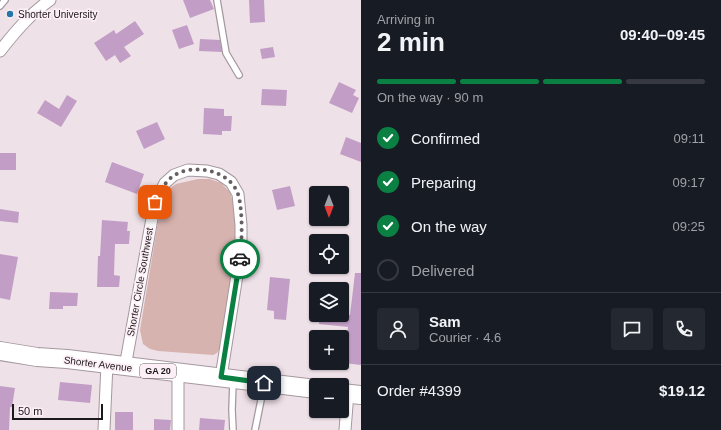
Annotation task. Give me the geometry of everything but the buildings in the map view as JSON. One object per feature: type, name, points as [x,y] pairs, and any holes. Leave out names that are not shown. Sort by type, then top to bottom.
[{"type":"main road","name":"Shorter Avenue","points":[[0,351],[37,357],[67,359],[178,374],[227,378],[309,388]]},
{"type":"street","points":[[0,52],[26,20],[50,0]]},
{"type":"street","name":"Shorter Circle Southwest","points":[[125,367],[155,202],[165,183],[174,176],[188,170],[207,171],[219,174],[231,182],[238,194],[240,207],[241,250],[227,378]]},
{"type":"street","points":[[104,430],[107,364]]},
{"type":"street","points":[[178,374],[178,430]]},
{"type":"street","points":[[345,430],[350,394]]},
{"type":"lane","points":[[0,6],[5,0]]},
{"type":"lane","points":[[217,0],[226,53],[239,75]]},
{"type":"lane","points":[[227,378],[232,410],[233,430]]},
{"type":"lane","points":[[255,430],[264,383]]},
{"type":"shaded area","points":[[198,179],[210,179],[221,183],[230,192],[238,220],[233,271],[221,347],[217,353],[213,355],[158,351],[150,349],[143,344],[140,330],[158,222],[169,189],[176,184]]},
{"type":"way so far","points":[[155,202],[165,183],[174,176],[188,170],[207,171],[219,174],[231,182],[238,194],[240,207],[240,259]]},
{"type":"place","name":"Shorter University","points":[[10,14]]},
{"type":"route","points":[[240,259],[221,377],[264,383]]}]
